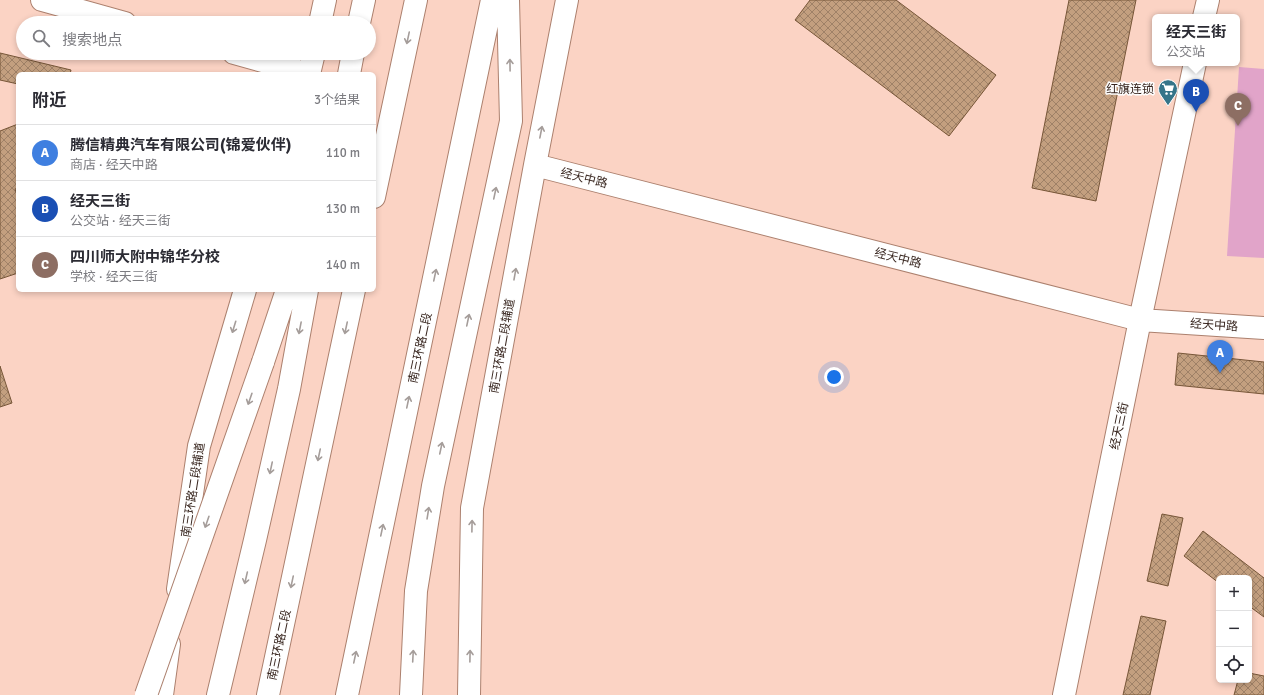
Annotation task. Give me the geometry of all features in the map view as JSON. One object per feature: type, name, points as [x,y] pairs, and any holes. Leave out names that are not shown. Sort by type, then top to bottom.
[{"type":"main road","points":[[42,0],[100,16]]},
{"type":"main road","points":[[322,16],[325,0]]},
{"type":"main road","points":[[361,16],[364,0]]},
{"type":"main road","points":[[376,188],[416,0]]},
{"type":"main road","name":"南三环路二段","points":[[348,695],[492,0]]},
{"type":"main road","points":[[411,695],[416,591],[433,486],[511,121],[508,0]]},
{"type":"main road","name":"南三环路二段辅道","points":[[469,695],[472,508],[567,0]]},
{"type":"main road","points":[[1205,14],[1208,0]]},
{"type":"main road","points":[[259,60],[302,72]]},
{"type":"main road","points":[[309,72],[312,60]]},
{"type":"main road","points":[[349,72],[352,60]]},
{"type":"main road","name":"经天三街","points":[[1064,695],[1140,320],[1194,66]]},
{"type":"main road","name":"经天中路","points":[[535,166],[1140,320],[1264,328]]},
{"type":"main road","name":"南三环路二段辅道","points":[[162,695],[199,446],[244,292]]},
{"type":"main road","points":[[146,695],[286,292]]},
{"type":"main road","points":[[218,695],[255,540],[288,389],[307,292]]},
{"type":"main road","name":"南三环路二段","points":[[268,695],[354,292]]},
{"type":"shaded area","points":[[1239,67],[1264,69],[1264,258],[1227,256]]},
{"type":"building","points":[[810,0],[896,0],[996,75],[949,136],[795,20]]},
{"type":"building","points":[[1069,0],[1136,0],[1096,201],[1032,188]]},
{"type":"building","points":[[0,53],[16,57],[16,60],[29,60],[71,70],[70,72],[16,72],[16,84],[0,80]]},
{"type":"building","points":[[16,125],[16,274],[0,279],[0,131]]},
{"type":"building","points":[[1178,353],[1264,362],[1264,394],[1175,385]]},
{"type":"building","points":[[0,366],[12,403],[0,407]]},
{"type":"building","points":[[1162,514],[1183,518],[1168,586],[1147,581]]},
{"type":"building","points":[[1203,531],[1264,578],[1264,617],[1252,608],[1252,575],[1216,575],[1216,581],[1184,556]]},
{"type":"building","points":[[1141,616],[1166,621],[1150,695],[1123,695]]},
{"type":"building","points":[[1252,674],[1264,676],[1264,695],[1234,695],[1237,683],[1252,683]]},
{"type":"place","name":"红旗连锁","points":[[1168,106]]},
{"type":"place","name":"经天三街","points":[[1196,112]]},
{"type":"place","name":"四川师大附中锦华分校","points":[[1238,126]]},
{"type":"place","name":"腾信精典汽车有限公司(锦爱伙伴)","points":[[1220,373]]}]
